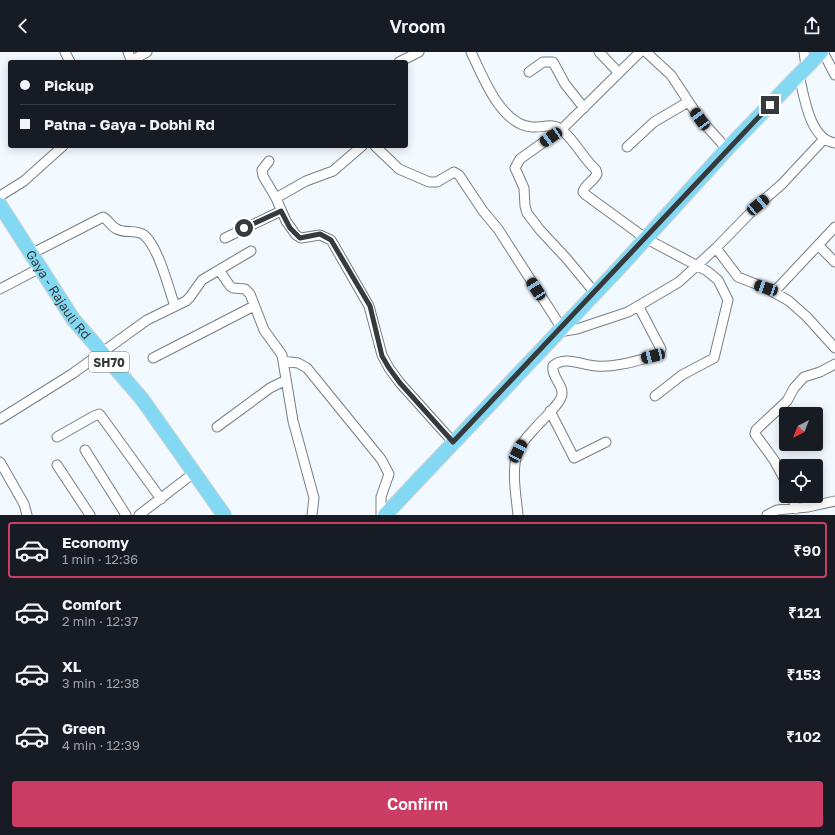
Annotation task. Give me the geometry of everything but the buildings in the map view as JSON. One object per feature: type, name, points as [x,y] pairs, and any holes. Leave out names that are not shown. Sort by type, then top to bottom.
[{"type":"main road","points":[[385,515],[646,238],[727,149],[822,52]]},
{"type":"main road","name":"Gaya - Rajauli Rd","points":[[0,205],[73,319],[142,400],[195,472],[224,515]]},
{"type":"street","points":[[135,60],[147,52]]},
{"type":"street","points":[[403,60],[418,52]]},
{"type":"street","points":[[471,52],[491,92],[516,122],[532,127],[551,126],[562,129],[596,170],[596,177],[584,188],[583,192],[586,195],[646,238],[698,266],[718,280],[728,300],[714,358],[682,375],[655,396]]},
{"type":"street","points":[[599,52],[619,73]]},
{"type":"street","points":[[595,292],[567,259],[542,234],[527,213],[524,206],[524,188],[515,171],[516,163],[562,129],[640,52]]},
{"type":"street","points":[[646,52],[671,75],[688,102],[708,129],[727,149]]},
{"type":"street","points":[[804,52],[802,71],[811,119],[824,139],[835,142]]},
{"type":"street","points":[[822,52],[835,75]]},
{"type":"street","points":[[529,72],[543,62],[553,62],[565,84],[584,108]]},
{"type":"street","points":[[627,147],[654,122],[688,102]]},
{"type":"street","points":[[376,148],[399,169],[429,182],[437,182],[454,172],[459,175],[483,211],[498,229],[559,329],[589,325],[624,314],[639,307],[679,282],[698,266],[758,205],[782,184],[824,139]]},
{"type":"street","points":[[0,196],[24,181],[61,148]]},
{"type":"street","points":[[276,198],[306,181],[333,171],[360,148]]},
{"type":"street","points":[[269,161],[262,170],[263,176],[276,198],[290,228],[300,238],[320,234],[331,240],[370,306],[382,356],[389,368],[400,383],[453,442]]},
{"type":"street","points":[[225,238],[281,211]]},
{"type":"street","points":[[31,254],[103,217],[117,230],[133,231],[142,234],[147,238],[156,253],[175,306]]},
{"type":"street","points":[[774,292],[835,227]]},
{"type":"street","points":[[818,245],[835,262]]},
{"type":"street","points":[[716,248],[738,277],[774,292],[798,308],[835,348]]},
{"type":"street","points":[[0,419],[72,374],[147,320],[190,297],[202,280],[251,251]]},
{"type":"street","points":[[0,289],[40,268]]},
{"type":"street","points":[[219,270],[230,286],[248,291],[264,330],[279,349],[283,361],[293,421],[314,498],[312,515]]},
{"type":"street","points":[[153,358],[254,306]]},
{"type":"street","points":[[518,515],[515,470],[518,451],[526,438],[562,396],[561,388],[553,371],[555,364],[569,361],[593,366],[607,366],[653,356],[661,352],[658,342],[639,307]]},
{"type":"street","points":[[283,361],[298,363],[307,368],[381,459],[389,474],[381,497],[382,515]]},
{"type":"street","points":[[779,470],[768,451],[756,437],[756,430],[787,401],[794,388],[804,377],[820,372],[835,364]]},
{"type":"street","points":[[217,427],[270,388],[286,380]]},
{"type":"street","points":[[550,411],[574,458],[606,442]]},
{"type":"street","points":[[57,437],[99,414],[102,416],[161,499]]},
{"type":"street","points":[[85,450],[126,515]]},
{"type":"street","points":[[0,462],[24,504],[27,515]]},
{"type":"street","points":[[58,465],[90,515]]},
{"type":"street","points":[[139,515],[195,472]]},
{"type":"street","points":[[767,515],[777,510],[796,509],[835,501]]},
{"type":"street","points":[[794,503],[796,509]]},
{"type":"route","points":[[244,228],[254,222],[281,211],[290,228],[300,238],[320,234],[331,240],[370,306],[382,356],[385,362],[400,383],[453,442],[619,268],[727,149],[770,105]]}]
